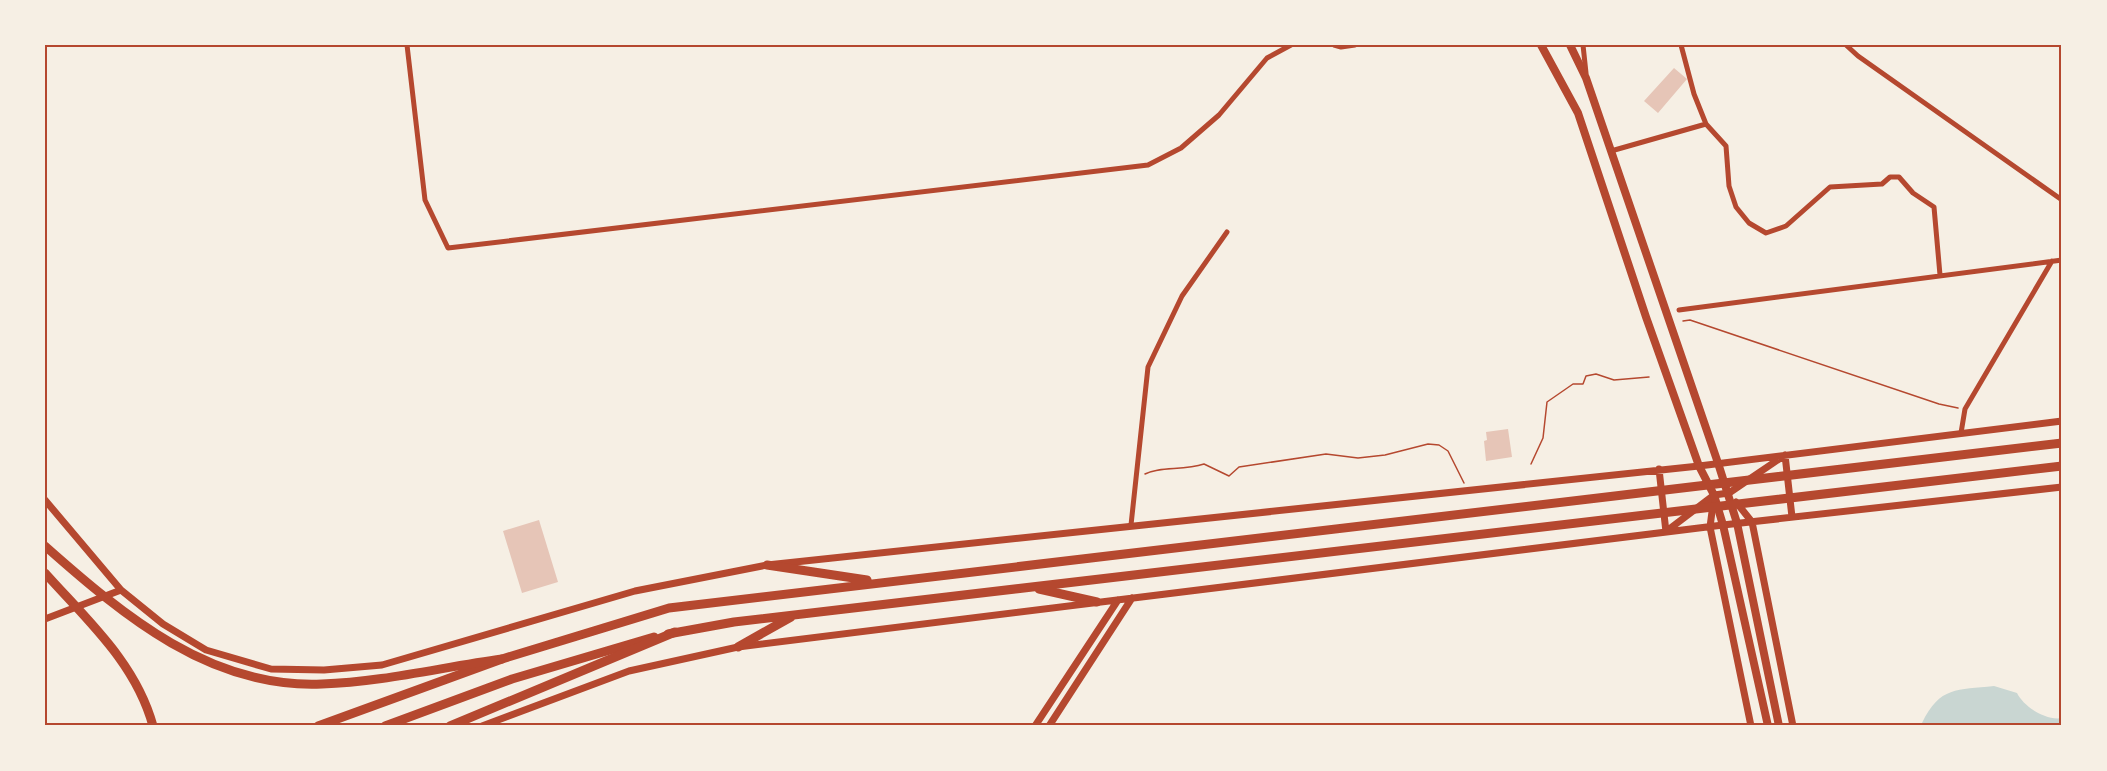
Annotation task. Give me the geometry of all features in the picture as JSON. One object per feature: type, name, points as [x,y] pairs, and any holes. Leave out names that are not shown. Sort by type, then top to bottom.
[{"type":"highway","points":[[318,726],[502,659],[669,608],[2062,443]]},
{"type":"highway","points":[[385,726],[512,679],[675,632],[795,615],[2062,466]]},
{"type":"highway","points":[[45,546],[118,609],[166,642],[215,666],[271,682],[321,684],[369,680],[502,659]]},
{"type":"highway","points":[[767,565],[878,582]]},
{"type":"highway","points":[[45,573],[122,661],[139,688],[153,726]]},
{"type":"highway","points":[[1031,587],[1097,603]]},
{"type":"highway","points":[[738,647],[795,615]]},
{"type":"highway","points":[[450,726],[675,632]]},
{"type":"main road","points":[[1541,45],[1578,113],[1646,317],[1699,466],[1714,495],[1768,726]]},
{"type":"main road","points":[[1570,45],[1586,78],[1729,493],[1779,726]]},
{"type":"street","points":[[407,45],[425,200],[448,248],[1148,165],[1181,148],[1219,115],[1267,58],[1291,45]]},
{"type":"street","points":[[1334,45],[1341,48],[1355,45]]},
{"type":"street","points":[[1583,45],[1586,78]]},
{"type":"street","points":[[1681,45],[1694,94],[1706,124],[1726,146],[1729,186],[1736,207],[1749,223],[1766,233],[1786,226],[1830,187],[1882,184],[1890,177],[1899,177],[1913,194],[1934,207],[1940,275]]},
{"type":"street","points":[[1846,45],[1867,63],[2062,200]]},
{"type":"street","points":[[1611,151],[1706,124]]},
{"type":"street","points":[[1131,525],[1148,367],[1182,296],[1227,232]]},
{"type":"street","points":[[1679,310],[2062,260]]},
{"type":"street","points":[[1961,433],[1965,409],[2052,261]]},
{"type":"street","points":[[45,500],[122,590],[163,624],[206,650],[271,669],[324,670],[382,665],[635,591],[767,565],[1718,464],[2062,421]]},
{"type":"street","points":[[1666,532],[1714,495],[1729,493],[1785,455]]},
{"type":"street","points":[[1785,455],[1792,517]]},
{"type":"street","points":[[1659,469],[1666,532]]},
{"type":"street","points":[[482,726],[629,671],[738,647],[1710,526],[2062,487]]},
{"type":"street","points":[[1729,493],[1752,522],[1793,726]]},
{"type":"street","points":[[1714,495],[1710,526],[1751,726]]},
{"type":"street","points":[[45,619],[122,590]]},
{"type":"street","points":[[1049,726],[1132,598]]},
{"type":"street","points":[[1035,726],[1118,600]]},
{"type":"path","points":[[1683,321],[1690,320],[1939,404],[1965,409]]},
{"type":"path","points":[[1531,464],[1543,438],[1547,402],[1573,384],[1583,384],[1586,376],[1596,374],[1614,380],[1649,377]]},
{"type":"path","points":[[1136,479],[1151,471],[1178,471],[1204,464],[1229,476],[1239,467],[1326,454],[1358,458],[1385,456],[1428,444],[1439,445],[1448,452],[1467,489]]},
{"type":"shaded area","points":[[1994,686],[2017,693],[2036,712],[2049,717],[2062,718],[2062,726],[1923,726],[1922,723],[1929,711],[1943,696],[1960,690]]},
{"type":"building","points":[[1674,68],[1687,79],[1658,113],[1644,101]]},
{"type":"building","points":[[1508,429],[1512,457],[1486,461],[1484,441],[1487,440],[1486,432]]},
{"type":"building","points":[[539,520],[558,582],[522,593],[503,531]]}]
